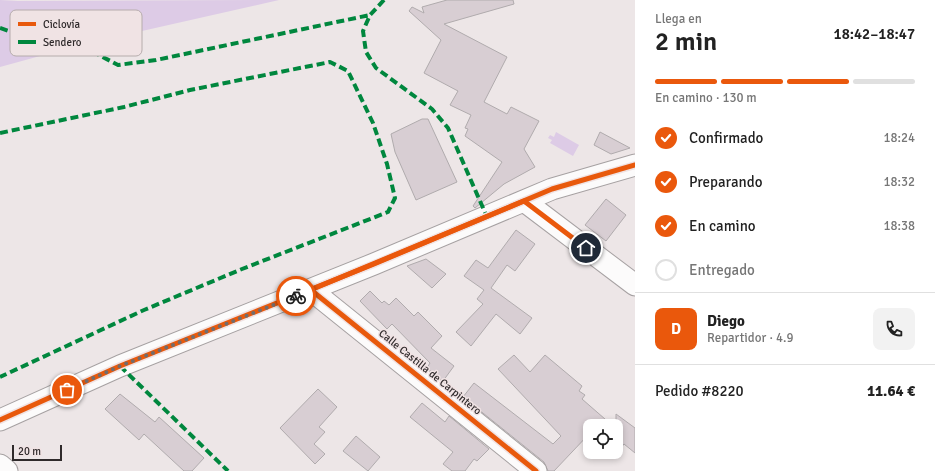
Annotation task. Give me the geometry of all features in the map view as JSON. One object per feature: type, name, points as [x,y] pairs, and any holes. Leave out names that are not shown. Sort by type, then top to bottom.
[{"type":"street","points":[[0,420],[120,366],[311,290],[552,189],[635,165]]},
{"type":"street","points":[[524,201],[635,285]]},
{"type":"street","name":"Calle Castilla de Carpintero","points":[[311,290],[536,471]]},
{"type":"street","points":[[0,465],[7,471]]},
{"type":"shaded area","points":[[0,0],[279,0],[142,31],[142,10],[10,10],[10,56],[40,56],[0,67]]},
{"type":"shaded area","points":[[556,132],[579,145],[573,156],[550,143],[552,140],[548,138],[550,135],[554,137]]},
{"type":"building","points":[[447,0],[513,0],[514,4],[444,24],[507,57],[484,102],[507,114],[511,107],[539,121],[524,149],[535,167],[504,184],[475,208],[473,206],[502,162],[465,136],[468,129],[465,128],[471,115],[450,105],[458,91],[424,73],[441,40],[409,11],[412,7],[424,13],[422,7]]},
{"type":"building","points":[[422,119],[428,119],[457,182],[416,200],[395,152],[391,134]]},
{"type":"building","points":[[600,132],[630,148],[611,154],[594,145]]},
{"type":"building","points":[[606,199],[626,215],[606,241],[585,225]]},
{"type":"building","points":[[516,230],[535,244],[515,271],[507,265],[491,288],[532,318],[520,334],[496,314],[471,346],[456,332],[483,304],[477,299],[484,290],[464,276],[476,260],[488,268]]},
{"type":"building","points":[[426,259],[446,274],[432,288],[407,266]]},
{"type":"building","points":[[370,291],[382,303],[384,301],[389,305],[396,298],[414,316],[418,312],[442,336],[431,348],[454,366],[443,381],[427,368],[430,363],[392,324],[387,329],[360,301]]},
{"type":"building","points":[[514,355],[530,372],[545,355],[582,386],[579,391],[585,395],[582,399],[605,419],[583,419],[583,440],[554,471],[548,471],[544,462],[463,397],[474,383],[553,444],[561,436],[498,369]]},
{"type":"building","points":[[318,389],[337,407],[319,427],[325,432],[314,444],[325,454],[315,464],[280,428]]},
{"type":"building","points":[[120,394],[155,422],[159,417],[204,458],[192,471],[184,471],[144,434],[139,440],[105,409]]},
{"type":"building","points":[[422,403],[445,422],[449,416],[489,449],[477,461],[474,459],[465,471],[452,471],[443,464],[453,452],[410,417]]},
{"type":"building","points":[[616,414],[623,419],[616,419]]},
{"type":"building","points":[[623,419],[635,428],[635,453],[624,444],[623,445]]},
{"type":"building","points":[[356,436],[380,457],[368,471],[343,451]]},
{"type":"marked path","points":[[384,0],[370,15],[363,31],[366,52],[376,68],[432,109],[448,128],[487,217]]},
{"type":"marked path","points":[[101,56],[118,65],[156,60],[370,15]]},
{"type":"marked path","points":[[0,28],[10,31]]},
{"type":"marked path","points":[[0,133],[124,107],[190,90],[330,62],[348,71],[373,123],[387,164],[395,198],[388,212],[242,269],[144,310],[0,377]]},
{"type":"marked path","points":[[120,366],[228,471]]},
{"type":"cycle path","points":[[0,420],[120,366],[374,264],[552,189],[635,165]]},
{"type":"cycle path","points":[[311,290],[536,471]]},
{"type":"way so far","points":[[67,390],[120,366],[296,296]]},
{"type":"route","points":[[296,296],[524,201],[586,248]]}]
